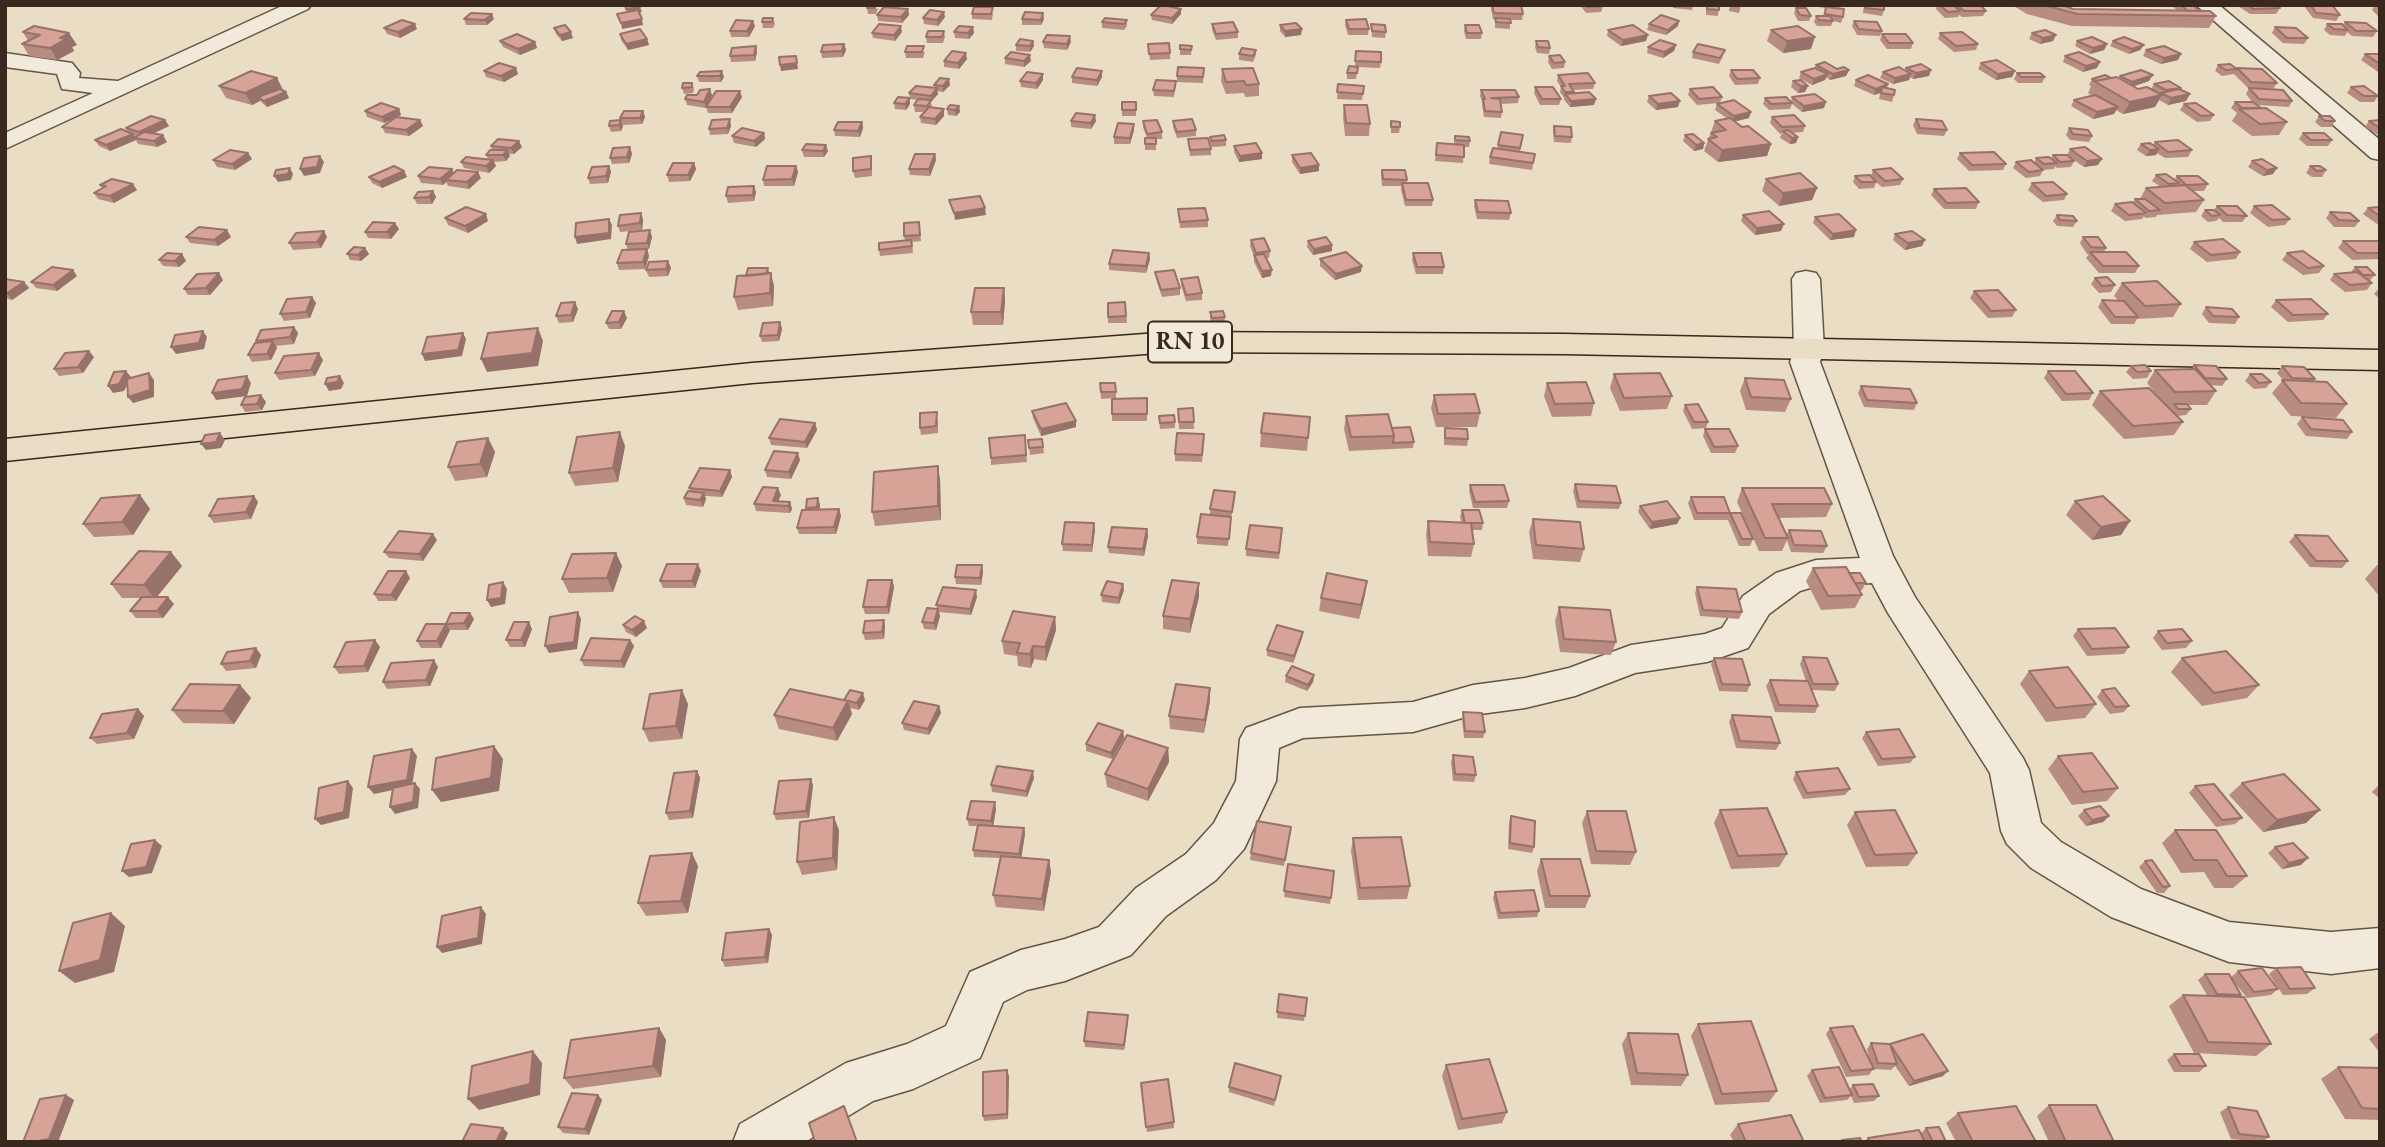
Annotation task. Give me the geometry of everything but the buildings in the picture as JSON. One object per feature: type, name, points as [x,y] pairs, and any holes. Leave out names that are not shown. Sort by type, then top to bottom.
[{"type":"main road","name":"RN 10","points":[[5,450],[752,373],[1172,342],[1809,349],[2380,360]]},
{"type":"street","points":[[5,142],[301,5]]},
{"type":"street","points":[[2206,5],[2378,151]]},
{"type":"street","points":[[5,60],[64,68],[69,73],[70,84],[124,88]]},
{"type":"street","points":[[1806,279],[1809,349],[1805,362],[1883,570],[1901,604],[2009,770],[2022,831],[2046,855],[2126,902],[2230,942],[2331,953],[2380,948]]},
{"type":"street","points":[[758,1142],[863,1080],[913,1066],[963,1042],[986,987],[1021,971],[1065,960],[1115,942],[1151,902],[1201,867],[1229,835],[1256,781],[1260,738],[1300,723],[1413,717],[1473,699],[1525,693],[1575,681],[1631,659],[1707,648],[1735,638],[1756,606],[1788,583],[1816,573],[1883,570]]}]
